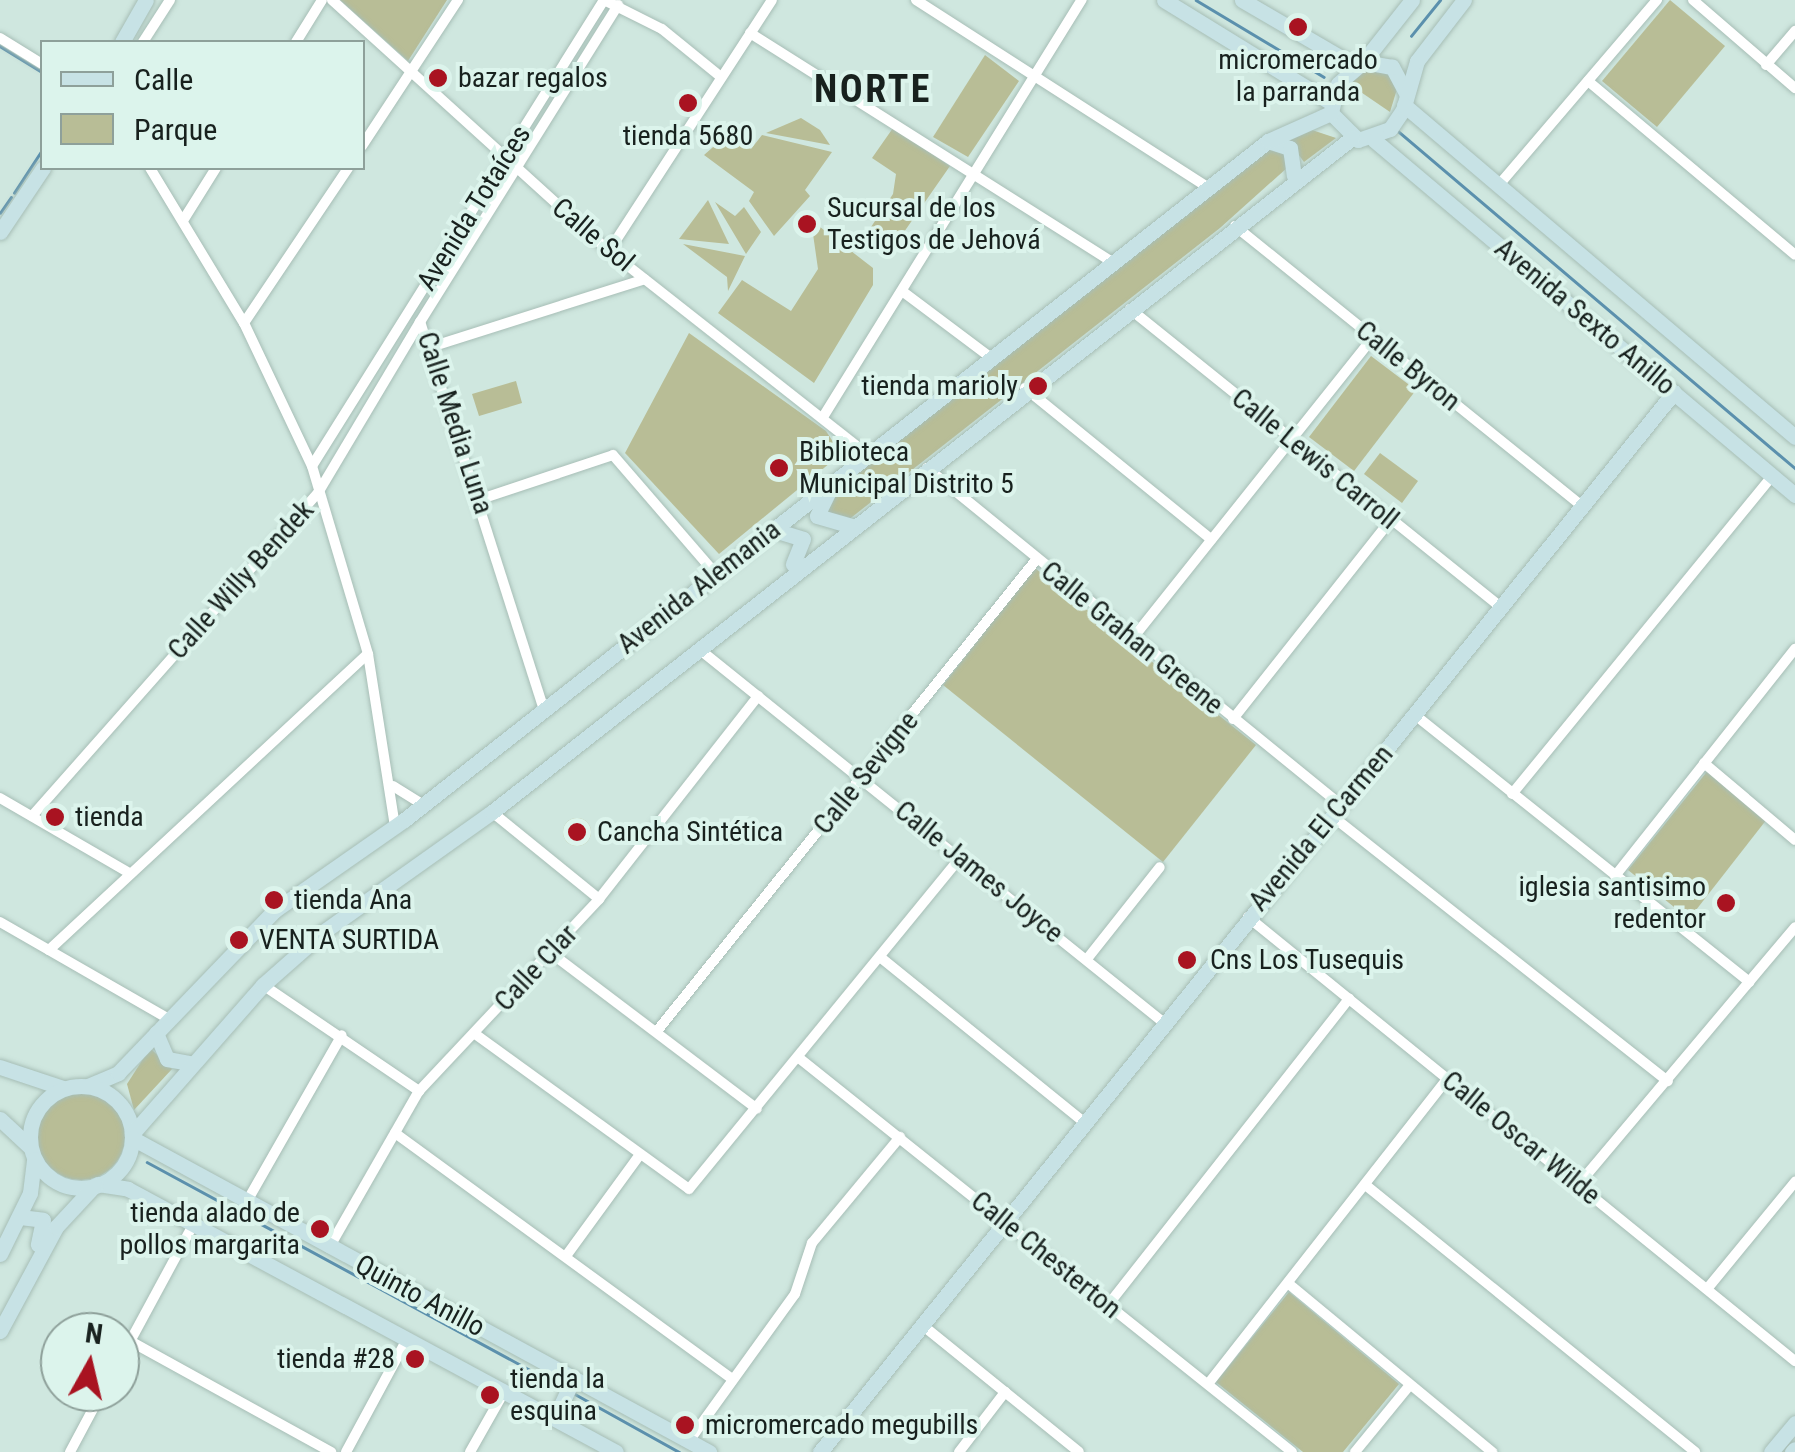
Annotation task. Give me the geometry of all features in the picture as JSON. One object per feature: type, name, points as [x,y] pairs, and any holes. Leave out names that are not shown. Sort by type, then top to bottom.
[{"type":"main road","points":[[123,40],[146,0]]},
{"type":"main road","points":[[1164,0],[1331,108],[1352,138],[1374,140],[1405,99],[1417,62],[1464,0]]},
{"type":"main road","points":[[1331,108],[1359,64],[1412,0]]},
{"type":"main road","points":[[1245,1],[1359,64],[1392,67],[1405,99]]},
{"type":"main road","name":"Avenida Sexto Anillo","points":[[1405,99],[1498,186],[1795,437]]},
{"type":"main road","name":"Avenida Alemania","points":[[88,1086],[118,1073],[270,915],[423,805],[1268,142],[1331,108]]},
{"type":"main road","name":"Avenida Alemania","points":[[132,1136],[189,1063],[262,985],[492,812],[1025,388],[1236,226],[1294,176],[1352,138]]},
{"type":"main road","name":"Avenida Sexto Anillo","points":[[1374,140],[1795,495]]},
{"type":"main road","points":[[1268,142],[1290,148],[1294,176]]},
{"type":"main road","points":[[0,232],[43,170]]},
{"type":"main road","name":"Avenida El Carmen","points":[[820,1452],[1247,916],[1415,715],[1674,392]]},
{"type":"main road","points":[[850,468],[817,516],[854,526]]},
{"type":"main road","points":[[744,612],[802,554],[799,534],[771,531]]},
{"type":"main road","points":[[156,1033],[167,1060],[189,1063]]},
{"type":"main road","points":[[0,1067],[32,1085],[88,1086],[121,1105],[132,1136],[122,1166],[97,1184],[56,1226],[0,1331]]},
{"type":"main road","points":[[0,1254],[20,1216],[38,1109],[67,1088]]},
{"type":"main road","points":[[0,1119],[62,1184],[97,1184]]},
{"type":"main road","name":"Quinto Anillo","points":[[132,1136],[246,1203],[709,1452]]},
{"type":"main road","name":"Quinto Anillo","points":[[97,1184],[194,1223],[616,1452]]},
{"type":"main road","points":[[12,1308],[44,1230],[36,1213],[20,1216]]},
{"type":"main road","points":[[555,1418],[573,1380]]},
{"type":"main road","points":[[1771,1452],[1791,1447],[1795,1423]]},
{"type":"street","points":[[144,40],[170,0]]},
{"type":"street","points":[[297,40],[322,0]]},
{"type":"street","name":"Calle Sol","points":[[332,0],[609,251],[868,455]]},
{"type":"street","points":[[365,142],[458,0]]},
{"type":"street","points":[[604,0],[618,5],[721,77]]},
{"type":"street","name":"Avenida Totaíces","points":[[312,466],[604,0]]},
{"type":"street","points":[[609,251],[772,0]]},
{"type":"street","points":[[916,0],[1209,188]]},
{"type":"street","points":[[823,417],[1082,0]]},
{"type":"street","points":[[1498,186],[1657,0]]},
{"type":"street","points":[[1693,0],[1795,88]]},
{"type":"street","name":"Calle Media Luna","points":[[544,710],[434,346],[420,322],[618,5]]},
{"type":"street","points":[[1766,64],[1795,31]]},
{"type":"street","points":[[750,33],[1112,262]]},
{"type":"street","points":[[0,38],[40,63]]},
{"type":"street","points":[[1588,81],[1795,255]]},
{"type":"street","points":[[151,170],[244,322],[312,466],[368,654],[393,785],[395,826]]},
{"type":"street","points":[[184,219],[215,170]]},
{"type":"street","points":[[244,322],[347,170]]},
{"type":"street","name":"Calle Byron","points":[[1236,226],[1582,506]]},
{"type":"street","points":[[434,346],[645,280]]},
{"type":"street","points":[[902,290],[990,358]]},
{"type":"street","name":"Calle Lewis Carroll","points":[[1130,309],[1501,607]]},
{"type":"street","name":"Calle Willy Bendek","points":[[32,816],[318,494],[420,322]]},
{"type":"street","points":[[1133,638],[1373,337]]},
{"type":"street","points":[[1025,388],[1211,539]]},
{"type":"street","points":[[482,499],[613,454],[716,573]]},
{"type":"street","name":"Calle Grahan Greene","points":[[927,468],[1668,1081]]},
{"type":"street","points":[[1512,794],[1772,476]]},
{"type":"street","points":[[1233,719],[1391,520]]},
{"type":"street","name":"Calle Sevigne","points":[[658,1032],[1036,560]]},
{"type":"street","name":"Calle James Joyce","points":[[699,649],[1164,1022]]},
{"type":"street","points":[[1615,876],[1704,763],[1790,664],[1795,650]]},
{"type":"street","points":[[50,950],[368,654]]},
{"type":"street","name":"Calle Clar","points":[[329,1248],[419,1091],[551,954],[758,696]]},
{"type":"street","points":[[1415,715],[1750,982]]},
{"type":"street","points":[[1704,763],[1795,840]]},
{"type":"street","points":[[393,785],[423,805]]},
{"type":"street","points":[[0,798],[132,874]]},
{"type":"street","points":[[492,812],[599,898]]},
{"type":"street","points":[[475,1034],[682,1189],[694,1186],[960,858]]},
{"type":"street","points":[[1086,959],[1160,867]]},
{"type":"street","name":"Calle Oscar Wilde","points":[[1247,916],[1795,1361]]},
{"type":"street","points":[[0,922],[170,1019]]},
{"type":"street","points":[[1578,1184],[1795,927]]},
{"type":"street","points":[[551,954],[757,1109]]},
{"type":"street","points":[[880,957],[1084,1122]]},
{"type":"street","points":[[262,985],[342,1035],[419,1091]]},
{"type":"street","points":[[1108,1305],[1349,999]]},
{"type":"street","points":[[246,1203],[342,1035]]},
{"type":"street","name":"Calle Chesterton","points":[[799,1058],[1292,1452]]},
{"type":"street","points":[[1208,1384],[1368,1187],[1448,1079]]},
{"type":"street","points":[[395,1133],[730,1377]]},
{"type":"street","points":[[689,1441],[730,1377],[795,1294],[812,1244],[900,1137]]},
{"type":"street","points":[[566,1256],[639,1156]]},
{"type":"street","points":[[1706,1289],[1795,1182]]},
{"type":"street","points":[[1368,1187],[1695,1452]]},
{"type":"street","points":[[140,1323],[194,1223]]},
{"type":"street","points":[[1290,1284],[1492,1452]]},
{"type":"street","points":[[921,1324],[1079,1452]]},
{"type":"street","points":[[346,1452],[407,1339]]},
{"type":"street","points":[[140,1347],[330,1452]]},
{"type":"street","points":[[1355,1452],[1409,1386]]},
{"type":"street","points":[[470,1452],[504,1392]]},
{"type":"street","points":[[959,1452],[1006,1392]]},
{"type":"street","points":[[70,1452],[91,1412]]},
{"type":"green space","points":[[340,0],[447,0],[408,61]]},
{"type":"green space","points":[[1670,0],[1725,46],[1657,127],[1602,81]]},
{"type":"green space","points":[[985,55],[1019,81],[968,157],[933,137]]},
{"type":"green space","points":[[1362,71],[1388,73],[1397,89],[1390,112],[1349,84]]},
{"type":"green space","points":[[801,118],[820,130],[830,145],[766,133]]},
{"type":"green space","points":[[893,128],[950,166],[888,255],[863,239],[893,194],[896,174],[872,158]]},
{"type":"green space","points":[[1306,128],[1336,138],[1304,162],[1284,135]]},
{"type":"green space","points":[[729,133],[751,149],[762,135],[832,152],[805,190],[810,196],[774,236],[749,201],[754,192],[704,155]]},
{"type":"green space","points":[[1265,148],[1281,148],[1288,167],[1220,228],[847,521],[830,520],[824,503],[897,439]]},
{"type":"green space","points":[[708,200],[729,244],[679,239]]},
{"type":"green space","points":[[715,202],[735,216],[744,207],[761,232],[746,254]]},
{"type":"green space","points":[[811,220],[873,268],[873,285],[814,383],[718,313],[742,280],[791,311],[818,269]]},
{"type":"green space","points":[[683,244],[745,256],[728,291],[727,277]]},
{"type":"green space","points":[[689,333],[826,431],[841,454],[719,554],[625,453]]},
{"type":"green space","points":[[1371,356],[1416,390],[1354,471],[1309,437]]},
{"type":"green space","points":[[516,381],[522,403],[479,416],[472,394]]},
{"type":"green space","points":[[1380,453],[1418,481],[1402,503],[1364,474]]},
{"type":"green space","points":[[1035,568],[1256,745],[1163,862],[943,685]]},
{"type":"green space","points":[[1709,769],[1767,819],[1689,919],[1628,870]]},
{"type":"green space","name":"Cancha Sintética","points":[[577,818],[587,822],[591,832],[587,842],[577,846],[567,842],[563,832],[567,822]]},
{"type":"green space","points":[[150,1048],[172,1069],[134,1110],[127,1084]]},
{"type":"green space","points":[[81,1092],[112,1105],[125,1136],[112,1167],[81,1180],[50,1167],[37,1136],[50,1105]]},
{"type":"green space","points":[[1289,1292],[1399,1384],[1343,1452],[1303,1452],[1216,1382]]},
{"type":"waterway","points":[[1196,0],[1324,77]]},
{"type":"waterway","points":[[1411,36],[1440,0]]},
{"type":"waterway","points":[[0,46],[40,71]]},
{"type":"waterway","points":[[1398,131],[1795,468]]},
{"type":"waterway","points":[[14,193],[40,153]]},
{"type":"waterway","points":[[0,213],[11,197]]},
{"type":"waterway","points":[[147,1162],[560,1386]]},
{"type":"waterway","points":[[575,1394],[679,1452]]},
{"type":"place","name":"micromercado la parranda","points":[[1298,27]]},
{"type":"place","name":"bazar regalos","points":[[438,78]]},
{"type":"place","name":"tienda 5680","points":[[688,103]]},
{"type":"place","name":"Sucursal de los Testigos de Jehová","points":[[807,224]]},
{"type":"place","name":"tienda marioly","points":[[1038,386]]},
{"type":"place","name":"Biblioteca Municipal Distrito 5","points":[[779,468]]},
{"type":"place","name":"tienda","points":[[55,817]]},
{"type":"place","name":"Cancha Sintética","points":[[577,832]]},
{"type":"place","name":"tienda Ana","points":[[274,900]]},
{"type":"place","name":"iglesia santisimo redentor","points":[[1726,903]]},
{"type":"place","name":"VENTA SURTIDA","points":[[239,940]]},
{"type":"place","name":"Cns Los Tusequis","points":[[1187,960]]},
{"type":"place","name":"tienda alado de pollos margarita","points":[[320,1229]]},
{"type":"place","name":"tienda #28","points":[[415,1359]]},
{"type":"place","name":"tienda la esquina","points":[[490,1395]]},
{"type":"place","name":"micromercado megubills","points":[[685,1425]]},
{"type":"district","name":"NORTE","points":[[873,90]]}]
